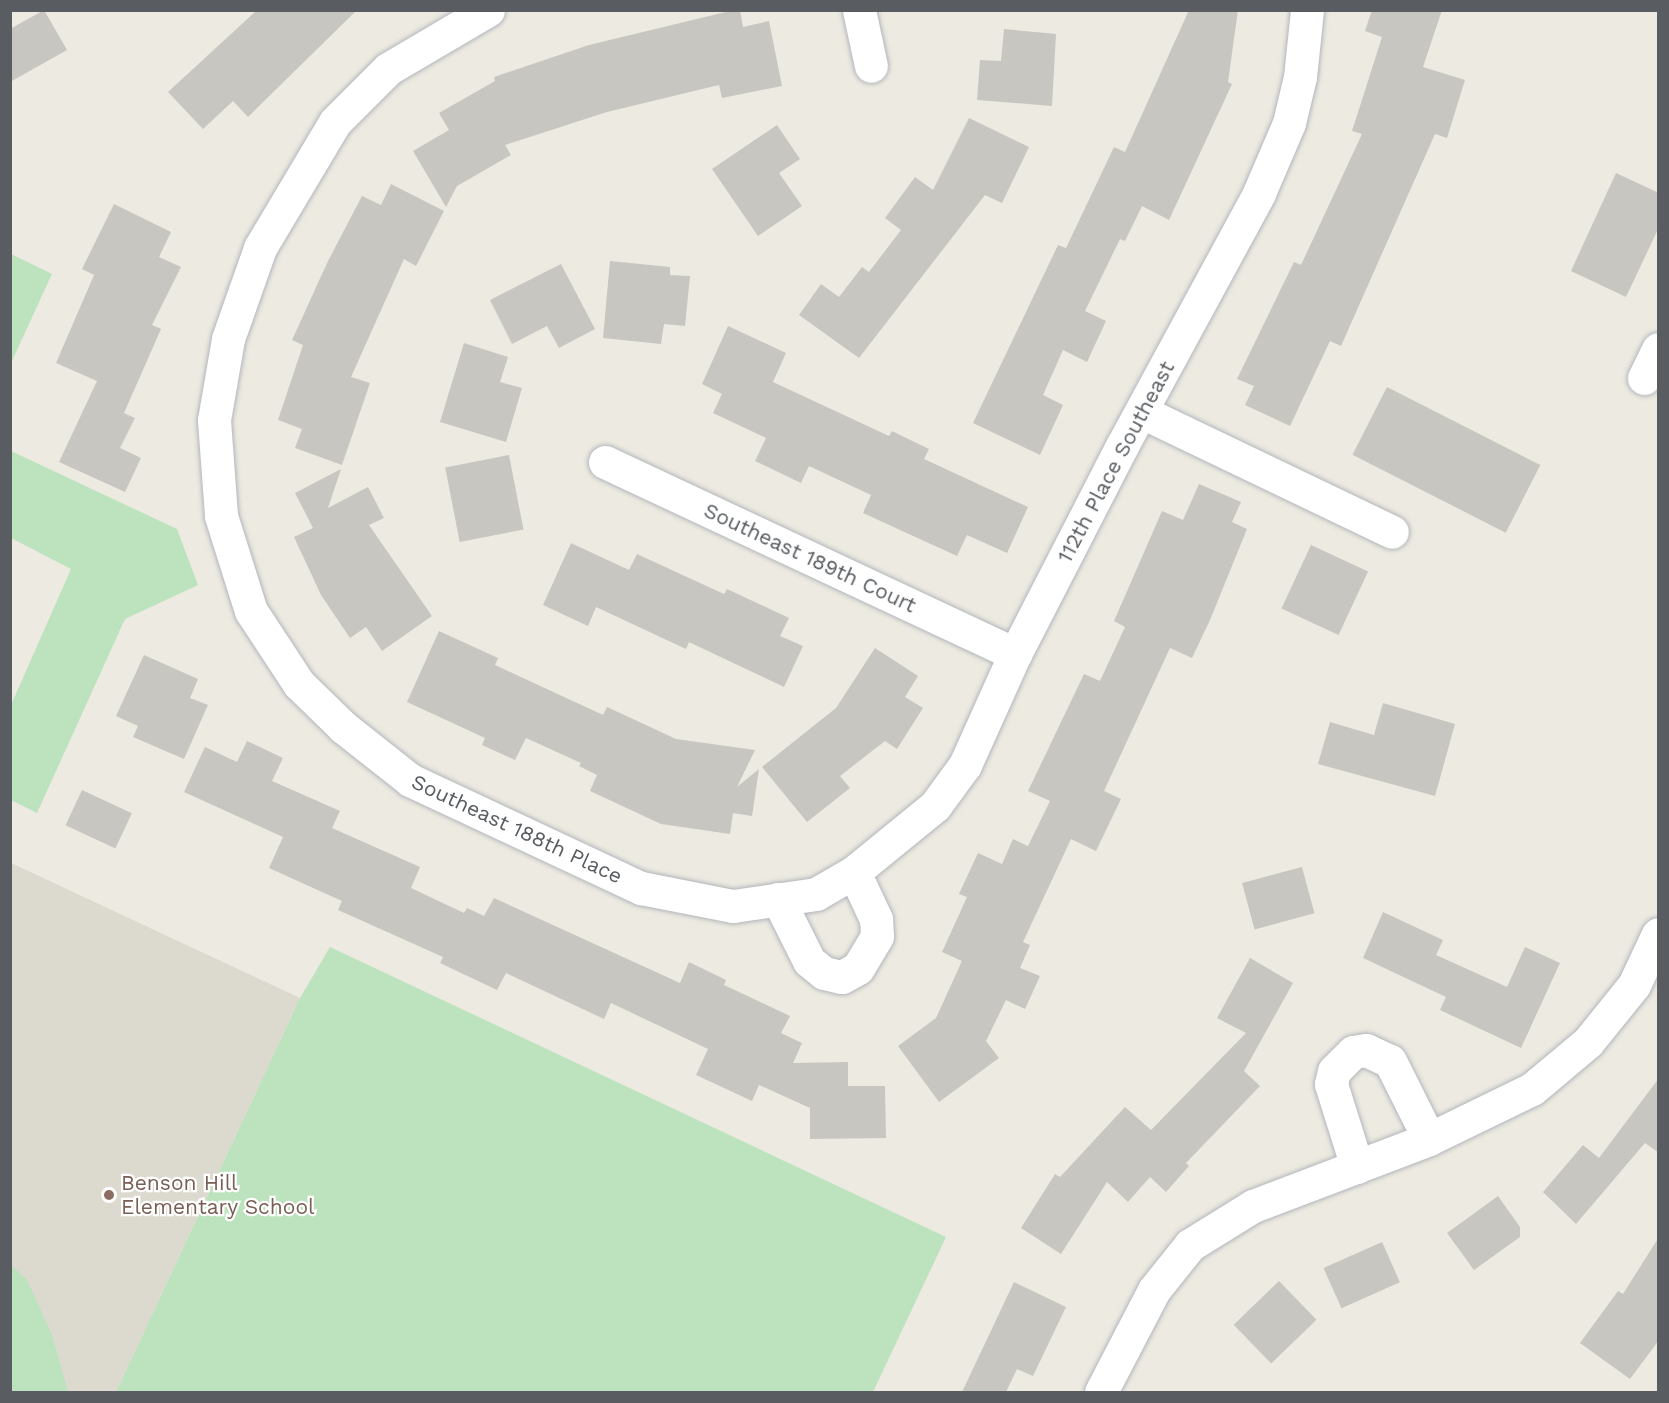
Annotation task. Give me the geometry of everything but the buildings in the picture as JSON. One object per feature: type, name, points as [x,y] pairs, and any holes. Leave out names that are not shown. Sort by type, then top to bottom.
[{"type":"street","name":"Southeast 188th Place","points":[[488,10],[388,69],[335,122],[260,248],[228,339],[214,420],[221,516],[251,611],[299,684],[343,727],[410,780],[641,888],[733,906],[816,894]]},
{"type":"street","points":[[859,10],[871,66]]},
{"type":"street","name":"112th Place Southeast","points":[[816,894],[854,872],[934,806],[965,765],[1015,654],[1259,193],[1289,123],[1300,77],[1307,10]]},
{"type":"street","points":[[1644,378],[1659,349]]},
{"type":"street","points":[[1142,412],[1392,531]]},
{"type":"street","name":"Southeast 189th Court","points":[[605,462],[1015,654]]},
{"type":"street","points":[[778,899],[809,961],[824,972],[842,977],[858,968],[877,936],[876,919],[854,872]]},
{"type":"street","points":[[1101,1392],[1154,1290],[1190,1245],[1253,1206],[1429,1139],[1532,1089],[1646,991],[1659,934]]},
{"type":"street","points":[[1357,1167],[1331,1084],[1338,1066],[1353,1052],[1366,1050],[1390,1061],[1429,1139]]},
{"type":"shaded area","name":"Benson Hill Elementary School","points":[[11,863],[300,998],[116,1392],[11,1392]]},
{"type":"green space","points":[[11,254],[52,274],[11,363]]},
{"type":"green space","points":[[11,451],[177,529],[198,585],[125,619],[37,813],[11,800],[11,705],[71,569],[11,538]]},
{"type":"green space","points":[[330,947],[946,1237],[873,1392],[116,1392],[300,998]]},
{"type":"green space","points":[[10,1264],[27,1280],[52,1335],[68,1392],[11,1392]]},
{"type":"place","name":"Benson Hill Elementary School","points":[[109,1195]]}]
